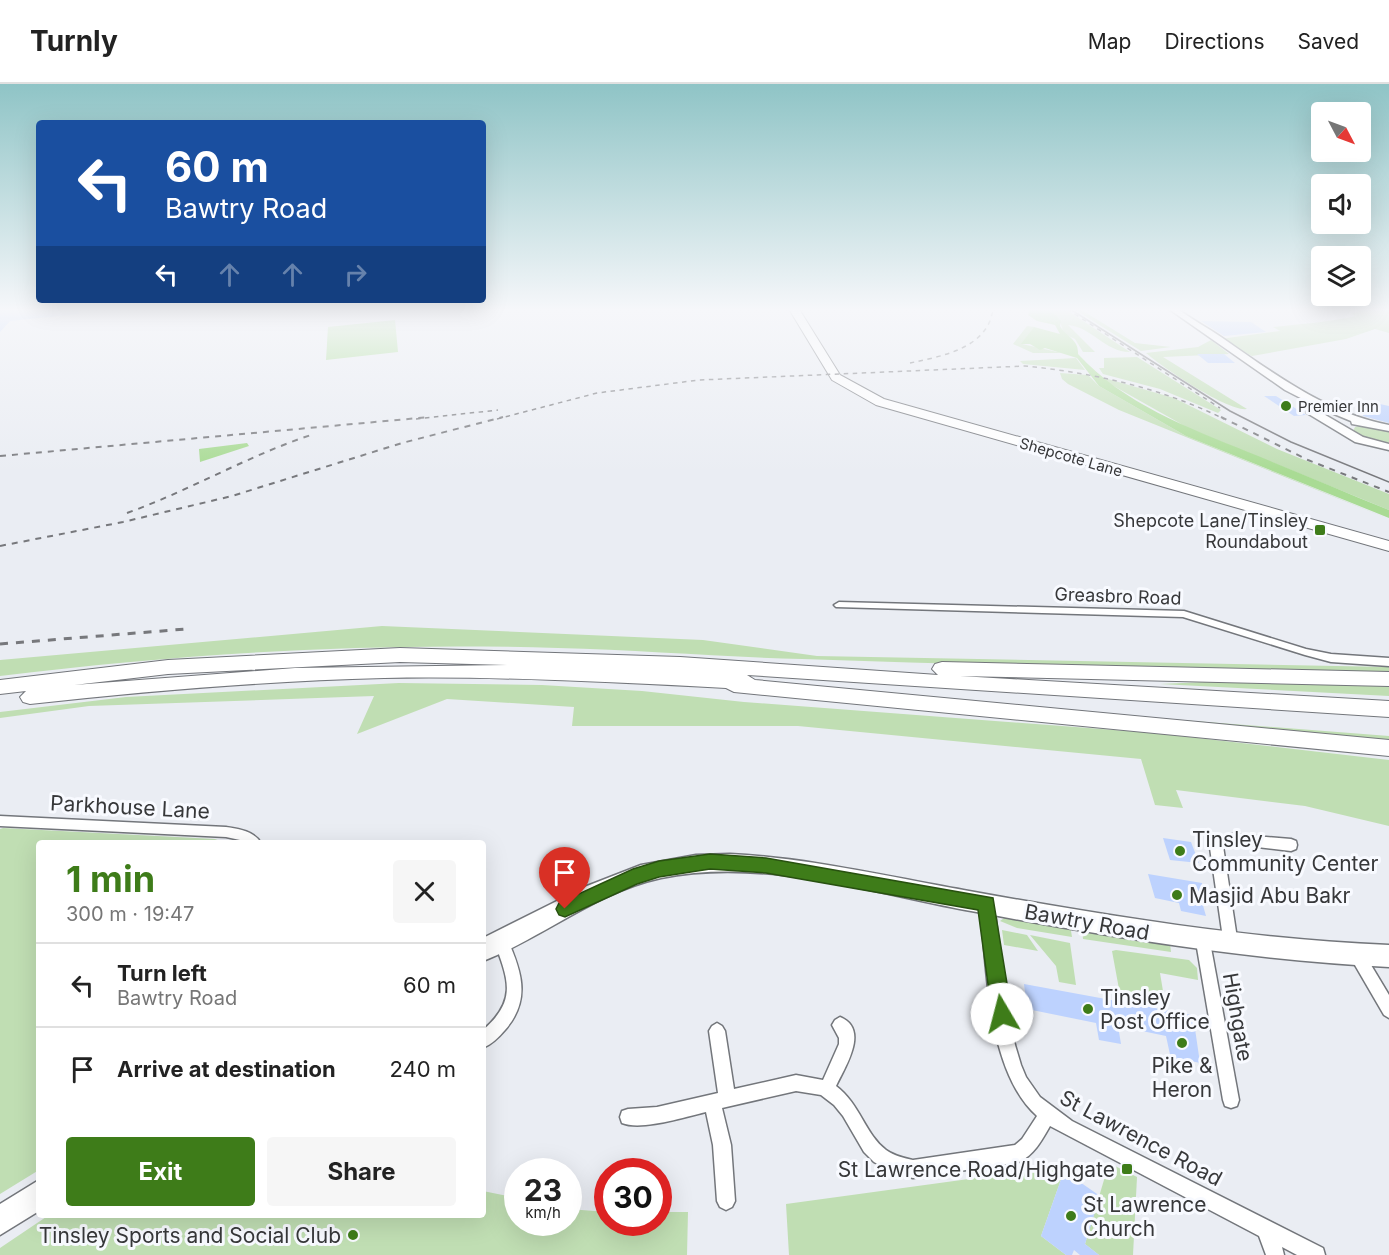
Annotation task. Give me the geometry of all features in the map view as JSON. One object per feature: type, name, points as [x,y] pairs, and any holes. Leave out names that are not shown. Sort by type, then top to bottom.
[{"type":"highway","name":"Shepcote Lane","points":[[827,364],[836,378],[880,402],[1389,544]]},
{"type":"highway","name":"Shepcote Lane","points":[[835,364],[843,376],[860,388],[883,399],[1389,544]]},
{"type":"highway","points":[[0,687],[168,667],[400,655],[699,665],[1389,679]]},
{"type":"highway","points":[[699,665],[1103,693],[1389,709]]},
{"type":"highway","points":[[0,700],[189,682],[334,673],[452,671],[656,678],[1389,719]]},
{"type":"highway","points":[[656,678],[1389,748]]},
{"type":"main road","points":[[1251,364],[1269,377],[1320,405],[1389,428]]},
{"type":"main road","points":[[1269,377],[1276,387],[1389,456]]},
{"type":"main road","points":[[1347,432],[1345,427],[1347,424],[1366,422]]},
{"type":"main road","points":[[1365,442],[1389,447]]},
{"type":"main road","name":"Bawtry Road","points":[[492,945],[633,877],[659,869],[710,862],[766,866],[1203,942],[1318,954],[1389,956]]},
{"type":"main road","points":[[0,1221],[36,1196]]},
{"type":"street","name":"Greasbro Road","points":[[839,605],[1184,614],[1305,652],[1331,658],[1389,662]]},
{"type":"street","name":"Parkhouse Lane","points":[[0,821],[226,832],[243,835],[250,840]]},
{"type":"street","points":[[1231,945],[1215,848],[1218,842],[1231,838],[1291,845]]},
{"type":"street","name":"St Lawrence Road","points":[[987,904],[1006,1043],[1012,1065],[1031,1099],[1048,1115],[1316,1255]]},
{"type":"street","name":"Highgate","points":[[1203,942],[1231,1100]]},
{"type":"street","points":[[486,1038],[499,1027],[514,1001],[517,988],[514,973],[492,945]]},
{"type":"street","points":[[1357,955],[1389,1010]]},
{"type":"street","points":[[827,1089],[847,1044],[847,1035],[840,1025]]},
{"type":"street","points":[[717,1031],[726,1201]]},
{"type":"street","points":[[628,1117],[657,1115],[796,1083],[827,1089],[844,1106],[869,1146],[880,1157],[902,1167],[913,1169],[1019,1153],[1028,1145],[1048,1115]]},
{"type":"street","points":[[1266,1229],[1275,1255]]},
{"type":"shaded area","points":[[1023,364],[1080,364],[1085,370]]},
{"type":"shaded area","points":[[1081,364],[1088,364],[1115,387],[1157,412],[1202,433],[1389,510],[1389,518],[1186,436],[1099,386]]},
{"type":"shaded area","points":[[1104,364],[1148,364],[1221,410],[1218,413],[1160,389],[1103,374],[1099,368],[1104,368]]},
{"type":"shaded area","points":[[1160,364],[1174,364],[1247,409],[1238,408],[1211,396]]},
{"type":"shaded area","points":[[1060,373],[1088,375],[1099,386],[1186,436],[1389,519],[1119,410],[1068,384],[1062,379]]},
{"type":"shaded area","points":[[1108,379],[1174,398],[1277,449],[1389,494],[1389,510],[1190,429],[1103,380]]},
{"type":"shaded area","points":[[1362,425],[1389,432],[1389,443],[1367,440],[1353,431],[1355,427]]},
{"type":"shaded area","points":[[247,443],[249,446],[200,462],[199,449]]},
{"type":"shaded area","points":[[382,626],[703,640],[817,656],[1389,667],[1389,672],[1022,666],[558,648],[418,647],[209,655],[0,676],[0,660]]},
{"type":"shaded area","points":[[1227,681],[1389,686],[1389,696],[1160,684]]},
{"type":"shaded area","points":[[399,683],[542,685],[642,691],[744,702],[1154,733],[1389,760],[1389,826],[1305,806],[1176,790],[1183,808],[1155,805],[1141,759],[798,726],[572,726],[574,707],[447,699],[357,734],[374,696],[89,706],[0,718],[0,712],[126,697]]},
{"type":"shaded area","points":[[1155,718],[1389,736],[1389,745]]},
{"type":"shaded area","points":[[0,829],[218,840],[36,840],[36,1172],[0,1194]]},
{"type":"shaded area","points":[[1007,916],[1070,925],[1072,937],[1017,928],[1000,921]]},
{"type":"shaded area","points":[[1082,927],[1170,943],[1171,952],[1083,939]]},
{"type":"shaded area","points":[[1002,930],[1027,935],[1038,951],[1004,945]]},
{"type":"shaded area","points":[[1030,935],[1070,943],[1076,985],[1059,982],[1056,966]]},
{"type":"shaded area","points":[[1112,951],[1189,960],[1197,968],[1198,980],[1160,973],[1164,997],[1154,995],[1154,1000],[1125,995],[1119,989]]},
{"type":"shaded area","points":[[1109,1163],[1137,1177],[1133,1255],[1099,1255],[1085,1244]]},
{"type":"shaded area","points":[[1063,1166],[1064,1171],[1041,1236],[1066,1255],[789,1255],[786,1204]]},
{"type":"shaded area","name":"Tinsley Sports and Social Club","points":[[486,1192],[504,1195],[504,1236],[582,1236],[582,1210],[594,1211],[594,1236],[672,1236],[672,1212],[688,1212],[687,1255],[0,1255],[0,1248],[45,1218],[486,1218]]},
{"type":"building","points":[[1264,396],[1276,396],[1306,415],[1294,416]]},
{"type":"building","points":[[1366,401],[1389,406],[1389,423],[1363,416]]},
{"type":"building","name":"Tinsley Community Center","points":[[1163,838],[1191,842],[1199,863],[1170,860]]},
{"type":"building","name":"Masjid Abu Bakr","points":[[1148,874],[1202,883],[1204,895],[1200,895],[1206,916],[1181,911],[1179,903],[1155,898]]},
{"type":"building","points":[[1024,984],[1193,1015],[1200,1063],[1182,1059],[1185,1072],[1166,1068],[1164,1058],[1171,1059],[1166,1036],[1118,1026],[1121,1044],[1099,1040],[1096,1023],[1027,1009]]},
{"type":"building","name":"St Lawrence Church","points":[[1064,1171],[1100,1196],[1085,1244],[1099,1255],[1080,1255],[1074,1250],[1072,1255],[1066,1255],[1041,1236]]},
{"type":"tram line","points":[[1156,364],[1230,411],[1291,442],[1389,482]]},
{"type":"railway","points":[[1151,364],[1220,408]]},
{"type":"railway","points":[[497,419],[597,393],[699,380],[1025,366],[1076,373],[1152,390],[1224,419]]},
{"type":"railway","points":[[416,419],[498,410]]},
{"type":"railway","points":[[0,456],[430,417]]},
{"type":"railway","points":[[0,546],[123,522],[232,496],[402,443],[503,417]]},
{"type":"railway","points":[[1221,417],[1308,460],[1389,492]]},
{"type":"railway","points":[[127,513],[266,452],[314,434]]},
{"type":"railway","points":[[0,644],[186,629]]},
{"type":"place","name":"Premier Inn","points":[[1286,406]]},
{"type":"place","name":"Shepcote Lane/Tinsley Roundabout","points":[[1320,530]]},
{"type":"place","name":"Tinsley Community Center","points":[[1180,851]]},
{"type":"place","name":"Masjid Abu Bakr","points":[[1177,895]]},
{"type":"place","name":"Tinsley Post Office","points":[[1088,1009]]},
{"type":"place","name":"Pike & Heron","points":[[1182,1043]]},
{"type":"place","name":"St Lawrence Road/Highgate","points":[[1127,1169]]},
{"type":"place","name":"St Lawrence Church","points":[[1071,1216]]},
{"type":"place","name":"Tinsley Sports and Social Club","points":[[353,1235]]},
{"type":"route","points":[[565,909],[633,877],[659,869],[710,862],[737,862],[766,866],[987,904],[1002,1014]]}]
